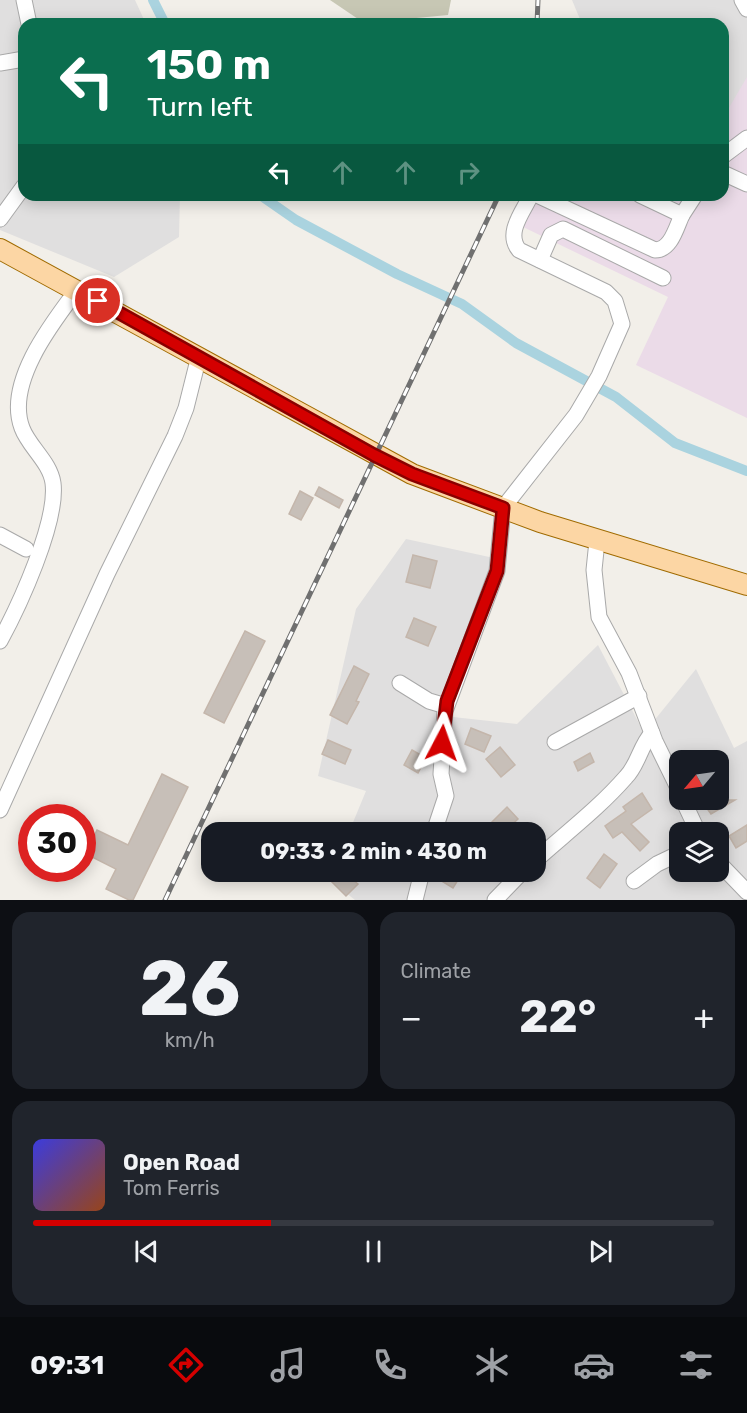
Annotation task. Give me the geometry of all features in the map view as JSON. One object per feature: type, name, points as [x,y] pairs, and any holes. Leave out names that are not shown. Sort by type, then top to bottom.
[{"type":"main road","points":[[0,249],[199,356],[393,465],[503,508],[597,541],[747,585]]},
{"type":"street","points":[[24,0],[28,18]]},
{"type":"street","points":[[742,0],[747,9]]},
{"type":"street","points":[[0,63],[18,60]]},
{"type":"street","points":[[729,152],[747,138]]},
{"type":"street","points":[[729,176],[747,184]]},
{"type":"street","points":[[0,219],[18,194]]},
{"type":"street","points":[[437,822],[446,796],[441,774],[446,706],[497,571],[503,508],[563,435],[599,376],[622,324],[615,301],[606,292],[519,250],[513,238],[513,231],[528,201]]},
{"type":"street","points":[[550,201],[658,250],[667,245],[691,201]]},
{"type":"street","points":[[653,201],[682,215]]},
{"type":"street","points":[[567,230],[575,213]]},
{"type":"street","points":[[540,260],[551,235],[560,229],[567,230],[663,278]]},
{"type":"street","points":[[0,641],[32,571],[48,525],[53,493],[48,469],[22,428],[18,403],[22,385],[50,327],[77,290]]},
{"type":"street","points":[[0,810],[107,574],[175,436],[186,408],[199,356]]},
{"type":"street","points":[[0,535],[26,549]]},
{"type":"street","points":[[597,541],[594,570],[599,617],[639,696],[652,733],[669,769]]},
{"type":"street","points":[[400,683],[429,701],[446,706]]},
{"type":"street","points":[[555,742],[639,696]]},
{"type":"street","points":[[546,852],[574,829],[628,776],[639,749],[652,733]]},
{"type":"street","points":[[634,881],[669,858]]},
{"type":"street","points":[[729,873],[747,892]]},
{"type":"street","points":[[415,900],[420,882]]},
{"type":"street","points":[[495,900],[512,882]]},
{"type":"shaded area","points":[[0,0],[135,0],[143,18],[18,18],[18,201],[180,201],[179,237],[114,277],[0,230]]},
{"type":"shaded area","points":[[330,0],[451,0],[448,15],[416,18],[357,18]]},
{"type":"shaded area","points":[[572,0],[747,0],[747,104],[729,108],[729,18],[580,18]]},
{"type":"shaded area","points":[[747,77],[747,418],[636,365],[668,297],[521,226],[533,201],[729,201],[729,108]]},
{"type":"shaded area","points":[[406,539],[494,558],[444,716],[517,724],[598,645],[644,733],[696,669],[734,748],[747,741],[747,900],[355,900],[332,882],[546,882],[546,822],[353,822],[366,791],[318,776],[356,609]]},
{"type":"building","points":[[319,487],[343,500],[339,508],[315,495]]},
{"type":"building","points":[[300,491],[313,498],[301,520],[289,514]]},
{"type":"building","points":[[413,555],[437,561],[430,588],[406,582]]},
{"type":"building","points":[[414,618],[436,627],[428,646],[406,637]]},
{"type":"building","points":[[245,631],[265,641],[224,723],[204,713]]},
{"type":"building","points":[[354,666],[369,674],[356,701],[359,702],[347,724],[330,715]]},
{"type":"building","points":[[471,728],[491,736],[484,752],[465,744]]},
{"type":"building","points":[[328,740],[351,750],[345,764],[322,754]]},
{"type":"building","points":[[500,747],[515,765],[501,777],[486,759]]},
{"type":"building","points":[[412,750],[426,758],[418,773],[404,765]]},
{"type":"building","points":[[590,753],[594,762],[578,771],[574,762]]},
{"type":"building","points":[[162,774],[188,787],[133,900],[106,889],[116,869],[96,859],[96,832],[97,830],[128,845]]},
{"type":"building","points":[[642,793],[652,809],[631,824],[649,842],[640,851],[622,832],[613,838],[605,826],[626,811],[623,807]]},
{"type":"building","points":[[507,807],[518,819],[515,822],[492,822]]},
{"type":"building","points":[[747,825],[747,841],[736,848],[729,836]]},
{"type":"building","points":[[604,854],[617,864],[600,888],[587,878]]},
{"type":"building","points":[[332,882],[356,882],[358,884],[346,896]]},
{"type":"building","points":[[443,882],[457,882],[453,888]]},
{"type":"waterway","points":[[153,0],[162,18]]},
{"type":"waterway","points":[[269,201],[296,220],[397,274],[462,304],[516,343],[616,397],[675,443],[747,471]]},
{"type":"railway","points":[[537,18],[538,0]]},
{"type":"railway","points":[[165,900],[496,201]]},
{"type":"route","points":[[98,301],[374,455],[412,474],[503,508],[497,571],[447,701],[442,743]]}]
